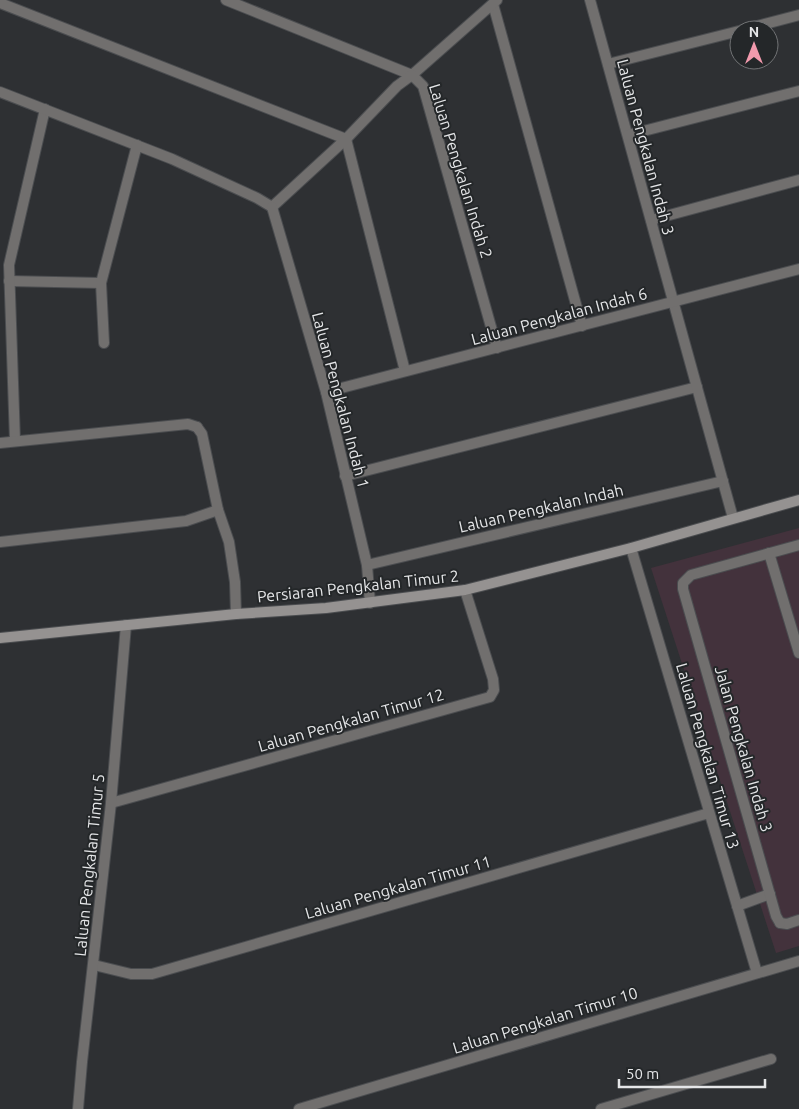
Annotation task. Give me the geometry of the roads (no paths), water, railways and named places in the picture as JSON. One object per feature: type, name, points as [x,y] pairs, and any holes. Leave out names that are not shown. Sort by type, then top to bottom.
[{"type":"street","points":[[226,0],[412,75],[495,2],[582,326]]},
{"type":"street","name":"Laluan Pengkalan Indah 3","points":[[590,0],[733,518]]},
{"type":"street","points":[[0,3],[346,139],[405,371]]},
{"type":"street","points":[[779,20],[799,15]]},
{"type":"street","points":[[608,64],[729,33]]},
{"type":"street","name":"Laluan Pengkalan Indah 2","points":[[272,207],[346,139],[398,86],[412,75],[423,86],[497,348]]},
{"type":"street","points":[[628,135],[799,91]]},
{"type":"street","points":[[0,92],[180,163],[257,198],[272,207]]},
{"type":"street","points":[[15,441],[9,265],[44,109]]},
{"type":"street","points":[[104,343],[102,283],[137,145]]},
{"type":"street","points":[[651,220],[799,180]]},
{"type":"street","name":"Laluan Pengkalan Indah 1","points":[[272,207],[326,392],[367,565],[370,603]]},
{"type":"street","name":"Laluan Pengkalan Indah 6","points":[[326,392],[799,269]]},
{"type":"street","points":[[9,282],[102,283]]},
{"type":"street","points":[[345,476],[697,387]]},
{"type":"street","points":[[0,443],[188,424],[197,426],[202,434],[218,510],[229,542],[235,582],[236,614]]},
{"type":"street","name":"Laluan Pengkalan Indah","points":[[367,565],[723,481]]},
{"type":"street","name":"Persiaran Pengkalan Timur 2","points":[[0,638],[126,624],[370,603],[465,590],[631,548],[799,500]]},
{"type":"street","points":[[0,542],[186,521],[218,510]]},
{"type":"street","points":[[799,545],[769,553],[799,653]]},
{"type":"street","name":"Laluan Pengkalan Timur 13","points":[[631,548],[757,973]]},
{"type":"street","name":"Jalan Pengkalan Indah 3","points":[[769,553],[691,575],[683,583],[682,589],[776,916],[780,923],[787,924],[799,920]]},
{"type":"street","name":"Laluan Pengkalan Timur 12","points":[[112,803],[490,697],[494,690],[493,679],[465,590]]},
{"type":"street","name":"Laluan Pengkalan Timur 5","points":[[78,1109],[112,803],[126,624]]},
{"type":"street","name":"Laluan Pengkalan Timur 11","points":[[94,965],[130,974],[152,974],[709,813]]},
{"type":"street","points":[[737,906],[770,894]]},
{"type":"street","name":"Laluan Pengkalan Timur 10","points":[[299,1109],[799,961]]},
{"type":"street","points":[[601,1109],[771,1059]]}]
